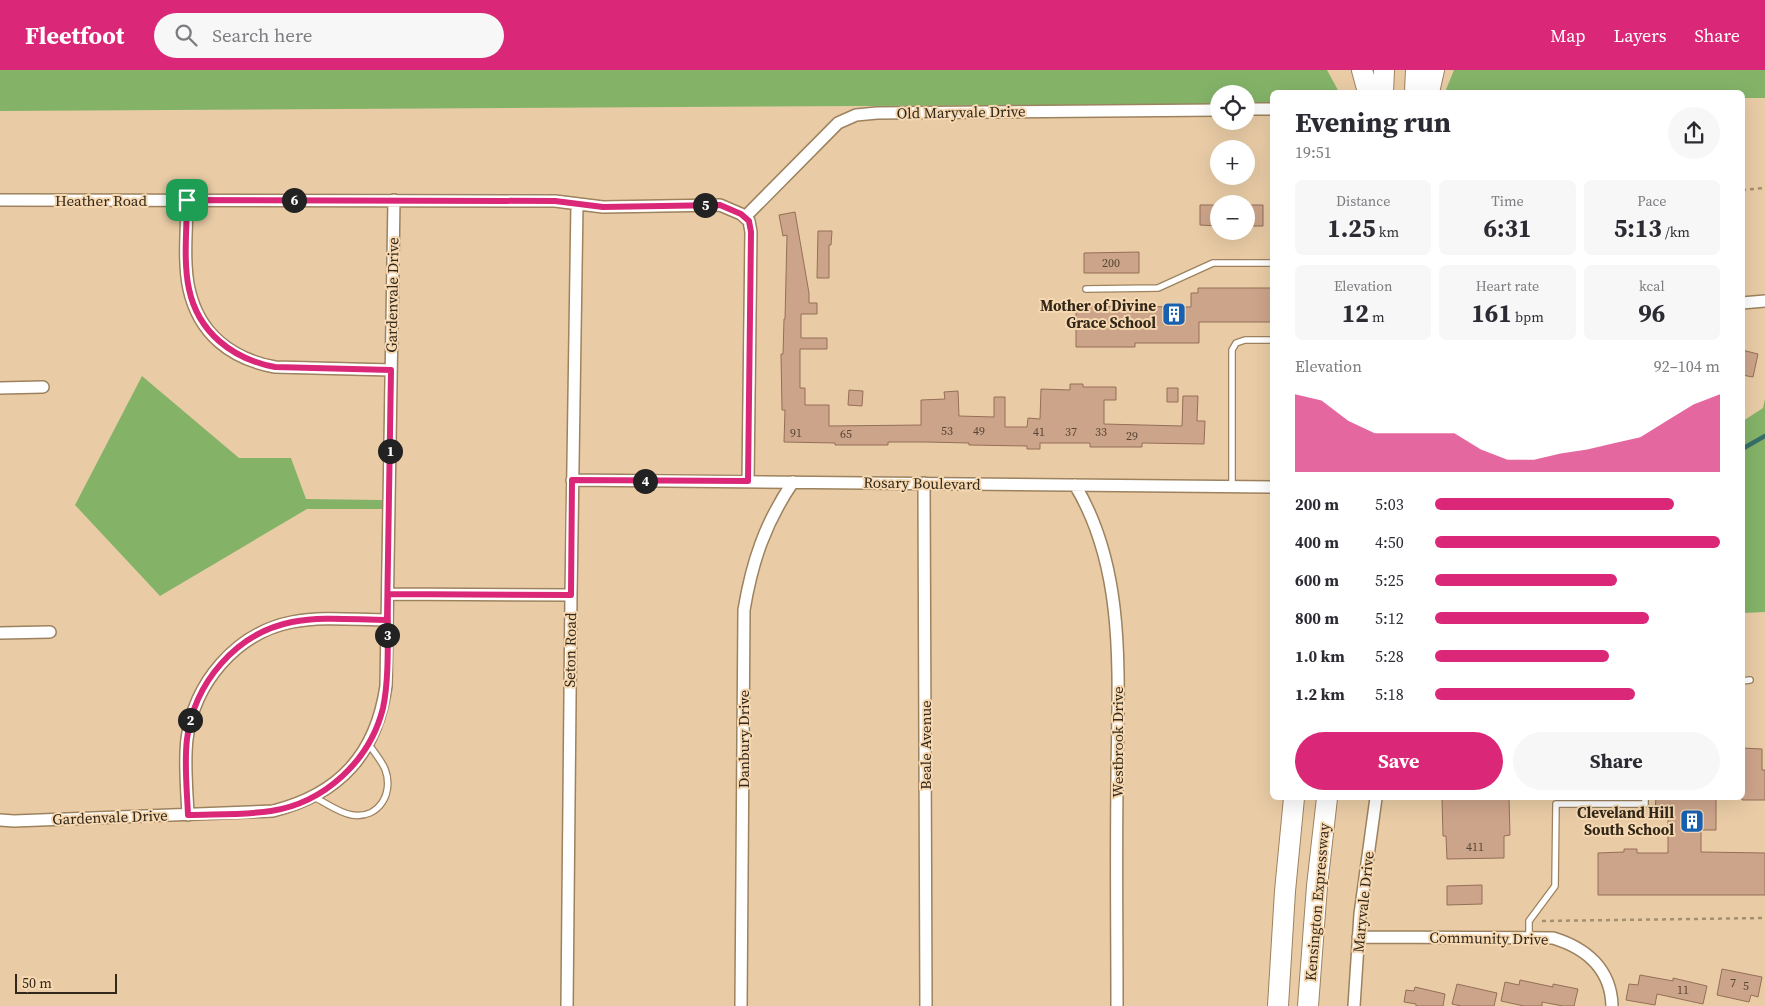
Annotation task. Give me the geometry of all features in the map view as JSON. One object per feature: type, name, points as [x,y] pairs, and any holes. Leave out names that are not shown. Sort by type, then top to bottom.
[{"type":"highway","points":[[1362,70],[1367,90]]},
{"type":"highway","points":[[1383,90],[1384,70]]},
{"type":"highway","points":[[1415,90],[1416,70]]},
{"type":"highway","points":[[1429,90],[1434,70]]},
{"type":"highway","name":"Kensington Expressway","points":[[1278,1006],[1284,891],[1294,800]]},
{"type":"highway","name":"Kensington Expressway","points":[[1308,1006],[1317,886],[1327,800]]},
{"type":"street","points":[[1255,109],[1270,109]]},
{"type":"street","name":"Old Maryvale Drive","points":[[743,216],[838,123],[856,116],[877,113],[1210,110]]},
{"type":"street","name":"Heather Road","points":[[0,200],[555,201],[603,207],[720,205],[743,216]]},
{"type":"street","points":[[187,200],[188,287],[200,319],[222,345],[258,364],[275,367],[391,370]]},
{"type":"street","name":"Gardenvale Drive","points":[[0,820],[188,815],[273,810],[291,806],[314,797],[332,785],[350,770],[368,744],[375,731],[382,709],[386,686],[394,200]]},
{"type":"street","name":"Seton Road","points":[[567,1006],[572,480],[577,204]]},
{"type":"street","points":[[743,216],[749,221],[751,232],[748,481]]},
{"type":"street","points":[[1745,303],[1765,300]]},
{"type":"street","points":[[0,388],[43,387]]},
{"type":"street","name":"Rosary Boulevard","points":[[572,480],[1270,487]]},
{"type":"street","name":"Danbury Drive","points":[[741,1006],[744,610],[757,552],[767,524],[793,482]]},
{"type":"street","name":"Beale Avenue","points":[[924,483],[926,1006]]},
{"type":"street","name":"Westbrook Drive","points":[[1075,485],[1089,511],[1104,554],[1112,594],[1115,626],[1117,688],[1117,1006]]},
{"type":"street","points":[[388,594],[571,595]]},
{"type":"street","points":[[188,815],[186,758],[191,717],[199,695],[209,679],[227,658],[252,638],[273,628],[290,623],[309,620],[387,620]]},
{"type":"street","points":[[0,634],[50,632]]},
{"type":"street","name":"Maryvale Drive","points":[[1354,1006],[1364,876],[1376,800]]},
{"type":"street","name":"Community Drive","points":[[1358,937],[1553,938],[1582,950],[1593,960],[1602,972],[1608,985],[1612,1006]]},
{"type":"lane","points":[[1086,289],[1158,288],[1213,263],[1270,263]]},
{"type":"lane","points":[[1232,487],[1232,350],[1236,343],[1245,340],[1270,340]]},
{"type":"lane","points":[[1745,680],[1750,680]]},
{"type":"lane","points":[[314,797],[353,815],[375,811],[383,804],[388,792],[388,780],[384,767],[368,744]]},
{"type":"lane","points":[[1529,937],[1529,921],[1554,886],[1556,801],[1645,804],[1645,800]]},
{"type":"path","points":[[1745,190],[1765,188]]},
{"type":"path","points":[[1529,921],[1765,918]]},
{"type":"green space","points":[[0,70],[1327,70],[1338,90],[1270,90],[1270,104],[1255,104],[1255,85],[1210,85],[1210,104],[0,111]]},
{"type":"green space","points":[[1454,70],[1765,70],[1765,98],[1745,98],[1745,90],[1446,90]]},
{"type":"green space","points":[[142,376],[239,458],[291,458],[306,499],[382,500],[383,509],[307,509],[160,596],[75,505]]},
{"type":"green space","points":[[1765,399],[1765,612],[1745,613],[1745,420],[1763,408]]},
{"type":"building","points":[[1200,205],[1210,205],[1210,226],[1200,225]]},
{"type":"building","points":[[1255,205],[1263,205],[1263,226],[1255,226]]},
{"type":"building","points":[[795,212],[809,293],[809,303],[817,303],[817,314],[801,314],[801,338],[827,338],[827,349],[800,349],[800,388],[805,388],[805,405],[829,405],[829,426],[921,425],[921,400],[945,399],[944,392],[958,391],[959,416],[994,417],[994,397],[1005,397],[1005,427],[1027,427],[1028,418],[1040,419],[1041,389],[1070,390],[1070,384],[1083,384],[1083,387],[1116,387],[1116,400],[1104,400],[1104,424],[1182,426],[1183,396],[1198,396],[1197,421],[1205,421],[1204,444],[1142,443],[1142,447],[1090,447],[1090,443],[1040,443],[1040,449],[1027,449],[1027,446],[969,445],[969,443],[888,442],[888,445],[835,445],[835,443],[784,442],[785,410],[782,410],[781,354],[783,354],[785,319],[787,235],[783,236],[779,215]]},
{"type":"building","points":[[818,231],[832,231],[831,245],[829,245],[829,278],[817,278]]},
{"type":"building","points":[[1139,252],[1139,273],[1084,273],[1084,253]]},
{"type":"building","name":"Mother of Divine Grace School","points":[[1198,288],[1270,288],[1270,322],[1199,322],[1199,343],[1135,343],[1135,347],[1076,347],[1076,306],[1191,307],[1191,293],[1198,293]]},
{"type":"building","points":[[1745,351],[1758,354],[1753,377],[1745,376]]},
{"type":"building","points":[[1167,388],[1178,388],[1178,402],[1167,402]]},
{"type":"building","points":[[849,390],[863,391],[862,406],[848,405]]},
{"type":"building","points":[[1745,748],[1762,749],[1762,770],[1765,770],[1765,800],[1745,800]]},
{"type":"building","points":[[1442,800],[1509,800],[1510,835],[1504,836],[1504,858],[1447,859],[1446,836],[1443,836]]},
{"type":"building","name":"Cleveland Hill South School","points":[[1656,800],[1716,800],[1716,830],[1701,830],[1701,852],[1765,853],[1765,895],[1598,895],[1598,853],[1624,852],[1624,849],[1637,849],[1637,853],[1668,853],[1668,811],[1655,811]]},
{"type":"building","points":[[1482,885],[1482,904],[1447,905],[1447,886]]},
{"type":"building","points":[[1722,969],[1762,977],[1758,997],[1751,995],[1749,1002],[1717,995]]},
{"type":"building","points":[[1640,975],[1673,981],[1673,978],[1707,986],[1703,1004],[1657,994],[1655,1005],[1626,1000],[1629,984],[1638,985]]},
{"type":"building","points":[[1520,980],[1553,987],[1553,984],[1578,989],[1574,1006],[1542,1002],[1542,1006],[1524,1006],[1501,1001],[1505,982],[1519,985]]},
{"type":"building","points":[[1457,984],[1497,993],[1494,1006],[1461,1006],[1452,1004]]},
{"type":"building","points":[[1415,987],[1445,994],[1443,1006],[1416,1006],[1416,1004],[1404,1002],[1406,990],[1414,991]]},
{"type":"waterway","points":[[1745,447],[1765,436]]},
{"type":"place","name":"Mother of Divine Grace School","points":[[1174,314]]},
{"type":"place","name":"Cleveland Hill South School","points":[[1692,821]]},
{"type":"route","points":[[187,200],[555,201],[603,207],[720,205],[741,214],[749,221],[751,232],[748,481],[572,480],[571,595],[388,594],[386,686],[382,709],[375,731],[364,751],[350,770],[313,798],[291,806],[259,812],[188,815],[186,758],[191,717],[199,695],[209,679],[233,651],[252,638],[273,628],[290,623],[309,620],[387,620],[391,370],[275,367],[258,364],[222,345],[200,319],[188,287],[187,200]]}]
